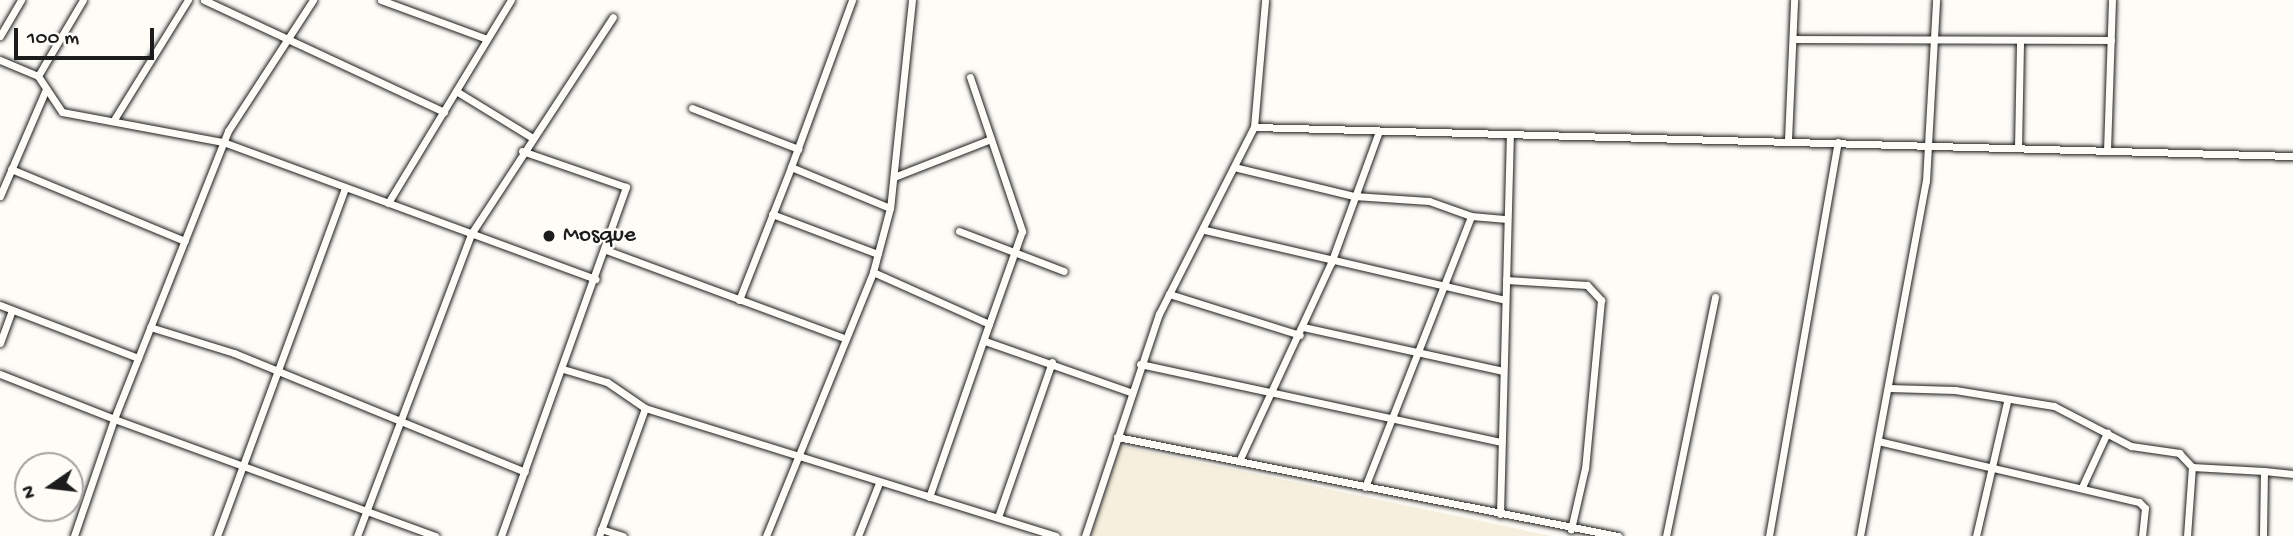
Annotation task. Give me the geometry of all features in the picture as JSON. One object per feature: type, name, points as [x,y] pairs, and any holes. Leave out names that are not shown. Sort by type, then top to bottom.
[{"type":"street","points":[[0,36],[21,0]]},
{"type":"street","points":[[38,76],[83,0]]},
{"type":"street","points":[[115,118],[188,0]]},
{"type":"street","points":[[204,0],[286,43],[444,112]]},
{"type":"street","points":[[74,536],[114,419],[223,142],[313,0]]},
{"type":"street","points":[[381,0],[487,40]]},
{"type":"street","points":[[388,203],[511,0]]},
{"type":"street","points":[[739,300],[852,0]]},
{"type":"street","points":[[766,536],[798,460],[841,337],[873,272],[878,254],[890,208],[912,0]]},
{"type":"street","points":[[1085,536],[1130,392],[1169,293],[1238,168],[1254,127],[1265,0]]},
{"type":"street","points":[[1788,139],[1794,0]]},
{"type":"street","points":[[1860,536],[1889,388],[1930,145],[1936,0]]},
{"type":"street","points":[[2107,151],[2112,0]]},
{"type":"street","points":[[357,536],[471,234],[531,137],[613,17]]},
{"type":"street","points":[[1793,39],[2111,40]]},
{"type":"street","points":[[2018,148],[2020,41]]},
{"type":"street","points":[[0,60],[38,76],[62,112],[115,118],[223,142],[596,279]]},
{"type":"street","points":[[929,497],[1022,231],[970,77]]},
{"type":"street","points":[[0,196],[46,89]]},
{"type":"street","points":[[456,91],[531,137]]},
{"type":"street","points":[[692,108],[798,149]]},
{"type":"street","points":[[1254,127],[1788,139],[2293,156]]},
{"type":"street","points":[[1239,461],[1302,331],[1331,262],[1379,131]]},
{"type":"street","points":[[1500,514],[1510,134]]},
{"type":"street","points":[[894,177],[991,139]]},
{"type":"street","points":[[1769,536],[1838,142]]},
{"type":"street","points":[[501,536],[596,279],[626,187],[522,151]]},
{"type":"street","points":[[791,167],[890,208]]},
{"type":"street","points":[[1238,168],[1354,196],[1436,202],[1471,216],[1507,219]]},
{"type":"street","points":[[11,169],[184,241]]},
{"type":"street","points":[[217,536],[345,188]]},
{"type":"street","points":[[772,214],[878,254]]},
{"type":"street","points":[[1365,487],[1471,216]]},
{"type":"street","points":[[1205,230],[1331,262],[1505,300]]},
{"type":"street","points":[[959,231],[1064,271]]},
{"type":"street","points":[[606,250],[841,337]]},
{"type":"street","points":[[873,272],[989,324]]},
{"type":"street","points":[[1506,280],[1587,285],[1601,300],[1588,443],[1571,530]]},
{"type":"street","points":[[1169,293],[1302,331],[1419,351],[1503,371]]},
{"type":"street","points":[[1666,536],[1716,297]]},
{"type":"street","points":[[0,306],[138,358]]},
{"type":"street","points":[[0,343],[12,310]]},
{"type":"street","points":[[150,327],[279,372],[525,472]]},
{"type":"street","points":[[985,341],[1052,362],[1130,392]]},
{"type":"street","points":[[998,517],[1052,362]]},
{"type":"street","points":[[1140,364],[1502,442]]},
{"type":"street","points":[[563,369],[607,382],[645,408],[759,441],[798,460],[1056,536]]},
{"type":"street","points":[[0,374],[114,419],[435,536]]},
{"type":"street","points":[[1889,388],[1955,390],[2007,402],[2061,408],[2136,448],[2179,453],[2192,467],[2293,474]]},
{"type":"street","points":[[1978,536],[2007,402]]},
{"type":"street","points":[[622,536],[600,532],[645,408]]},
{"type":"street","points":[[2082,487],[2107,433]]},
{"type":"street","points":[[1117,437],[1571,530],[1618,536]]},
{"type":"street","points":[[1878,441],[2143,503],[2141,536]]},
{"type":"street","points":[[2187,536],[2192,467]]},
{"type":"street","points":[[2263,536],[2264,471]]},
{"type":"street","points":[[858,536],[879,483]]},
{"type":"shaded area","points":[[1121,446],[1552,536],[1091,536]]},
{"type":"place","name":"Mosque","points":[[549,236]]}]
